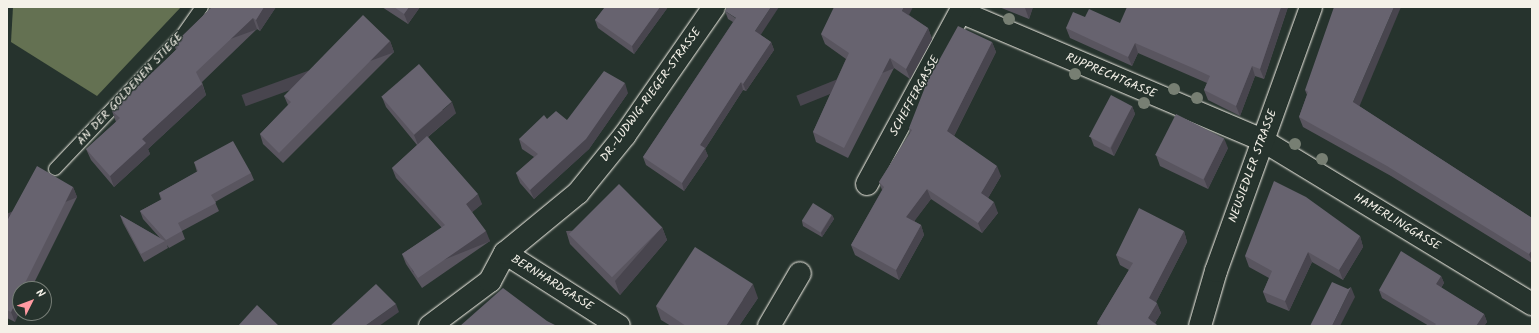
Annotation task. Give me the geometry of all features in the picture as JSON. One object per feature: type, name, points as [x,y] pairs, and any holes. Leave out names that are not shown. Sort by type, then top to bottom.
[{"type":"street","name":"DR.-LUDWIG-RIEGER-STRASSE","points":[[430,326],[490,281],[505,253],[578,194],[625,135],[714,7]]},
{"type":"street","name":"NEUSIEDLER STRASSE","points":[[1200,326],[1262,140],[1311,7]]},
{"type":"street","name":"RUPPRECHTGASSE","points":[[962,9],[1262,140]]},
{"type":"street","name":"SCHEFFERGASSE","points":[[867,184],[962,9]]},
{"type":"street","name":"HAMERLINGGASSE","points":[[1262,140],[1532,304]]},
{"type":"street","name":"BERNHARDGASSE","points":[[505,253],[619,326]]},
{"type":"street","points":[[769,326],[800,273]]},
{"type":"lane","name":"AN DER GOLDENEN STIEGE","points":[[55,169],[183,34],[202,7]]},
{"type":"green space","points":[[13,7],[181,7],[97,96],[11,42]]},
{"type":"building","points":[[212,7],[264,7],[256,20],[253,18],[196,72],[202,84],[142,139],[146,143],[110,176],[86,149],[120,118],[112,111],[178,48],[174,44]]},
{"type":"building","points":[[394,7],[409,7],[404,14]]},
{"type":"building","points":[[605,7],[660,7],[632,46],[595,20]]},
{"type":"building","points":[[728,7],[771,7],[755,31],[771,42],[743,84],[741,82],[700,145],[705,148],[682,183],[643,157],[736,18],[725,11]]},
{"type":"building","points":[[834,7],[904,7],[902,11],[928,28],[906,69],[890,58],[844,148],[813,132],[849,53],[821,34]]},
{"type":"building","points":[[1127,7],[1281,7],[1260,69],[1252,66],[1236,106],[1204,90],[1210,76],[1195,69],[1135,43],[1128,57],[1066,28],[1073,12],[1085,17],[1089,9],[1120,23]]},
{"type":"building","points":[[1334,7],[1394,7],[1353,102],[1532,218],[1532,250],[1529,254],[1387,166],[1299,117],[1308,92],[1305,90]]},
{"type":"building","points":[[363,15],[390,41],[279,153],[260,134],[291,102],[284,96]]},
{"type":"building","points":[[958,26],[992,42],[947,131],[997,166],[981,193],[994,202],[978,223],[927,189],[906,217],[921,225],[896,270],[851,245],[884,187],[879,182],[912,130],[909,128],[927,82]]},
{"type":"building","points":[[419,64],[452,102],[414,135],[381,97]]},
{"type":"building","points":[[604,71],[625,83],[586,139],[530,190],[516,173],[538,154],[519,139],[544,115],[547,119],[556,111],[567,120]]},
{"type":"building","points":[[1111,95],[1132,106],[1110,148],[1089,136]]},
{"type":"building","points":[[1176,114],[1224,139],[1203,180],[1155,155]]},
{"type":"building","points":[[427,136],[478,194],[466,204],[486,231],[418,278],[402,254],[445,225],[392,168]]},
{"type":"building","points":[[233,141],[251,173],[211,195],[216,203],[178,223],[182,231],[166,240],[140,211],[162,199],[159,193],[198,171],[194,162]]},
{"type":"building","points":[[37,166],[73,187],[26,281],[12,281],[11,312],[7,310],[7,221]]},
{"type":"building","points":[[1274,181],[1306,197],[1360,236],[1339,270],[1308,252],[1285,301],[1263,292],[1272,271],[1245,256]]},
{"type":"building","points":[[619,184],[662,227],[612,277],[569,234]]},
{"type":"building","points":[[813,203],[832,215],[821,232],[802,221]]},
{"type":"building","points":[[1139,208],[1184,231],[1149,298],[1157,303],[1148,318],[1158,326],[1103,326],[1097,323],[1133,263],[1116,255]]},
{"type":"building","points":[[120,215],[165,241],[141,254]]},
{"type":"building","points":[[695,247],[753,284],[726,326],[686,326],[656,306]]},
{"type":"building","points":[[1401,251],[1441,276],[1436,284],[1484,314],[1476,326],[1434,326],[1436,324],[1379,290]]},
{"type":"building","points":[[1332,282],[1348,289],[1351,287],[1332,326],[1310,326]]},
{"type":"building","points":[[376,284],[396,304],[365,326],[330,326]]},
{"type":"building","points":[[503,288],[547,321],[557,326],[460,326]]},
{"type":"building","points":[[257,305],[279,326],[238,326]]}]
